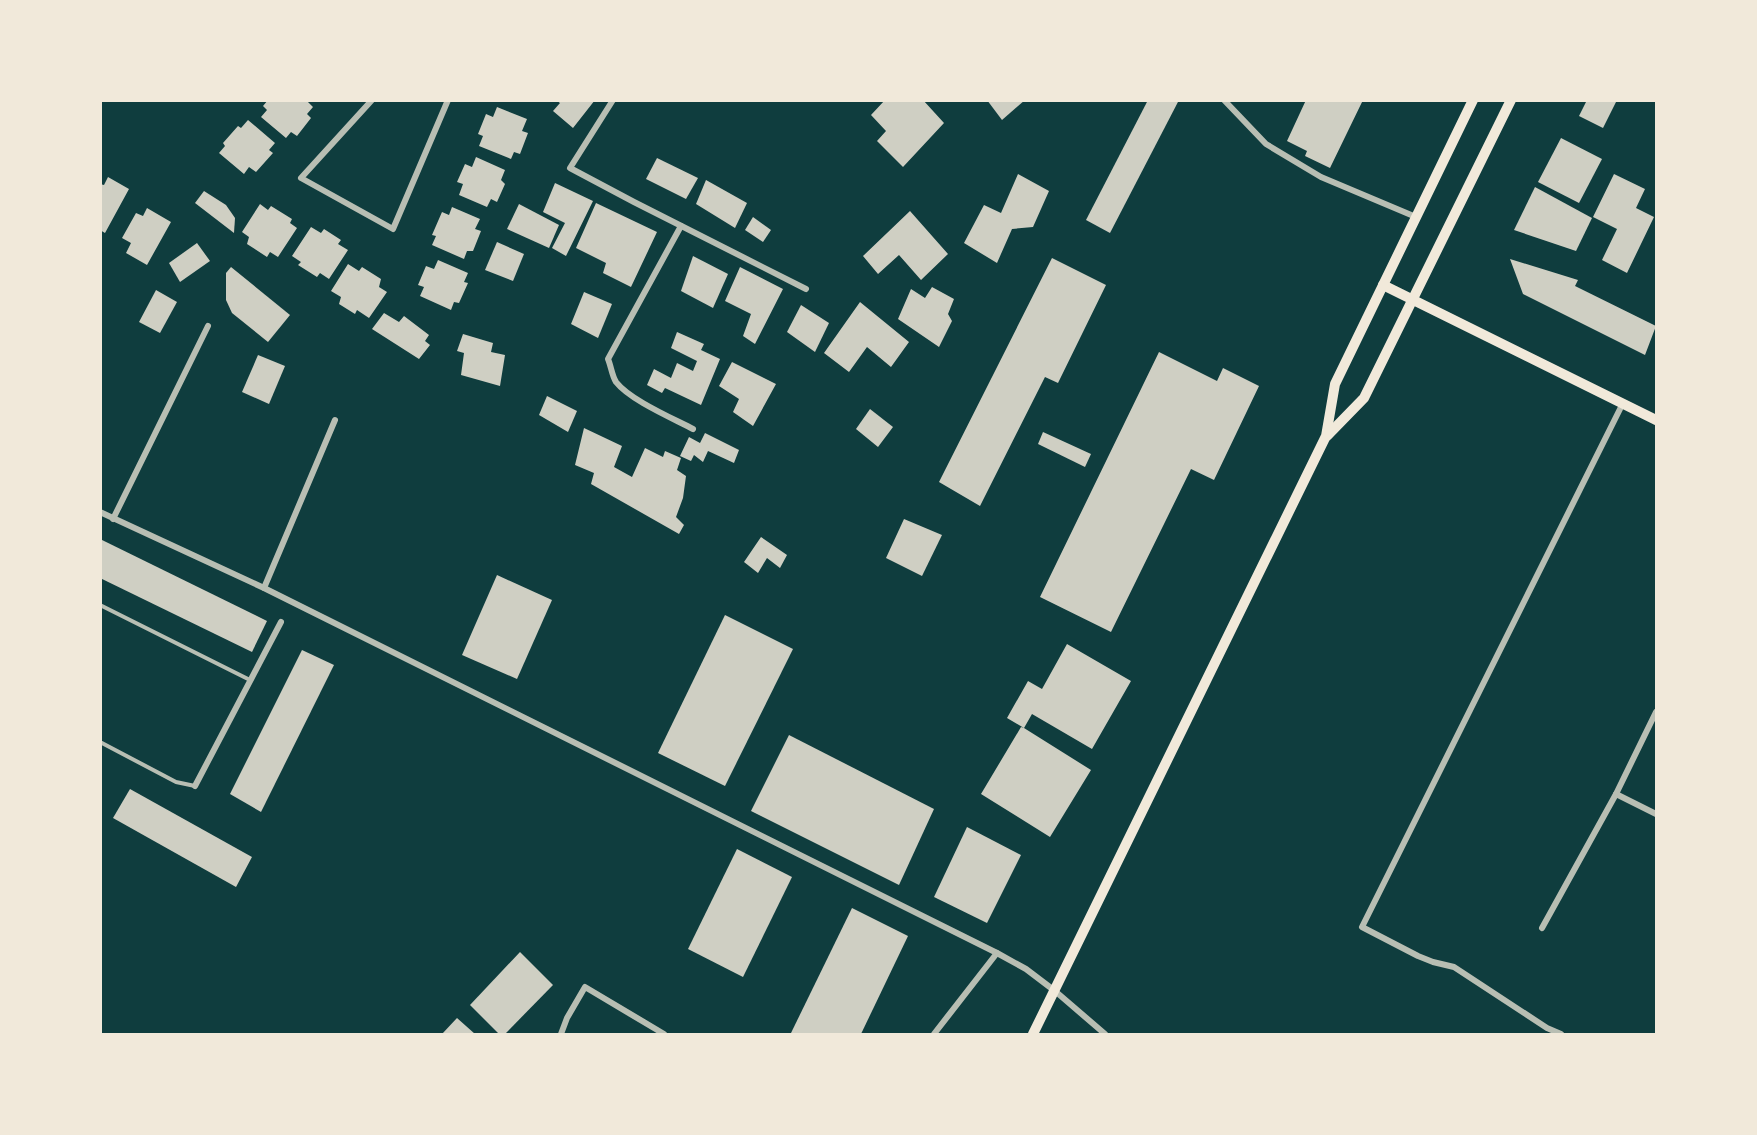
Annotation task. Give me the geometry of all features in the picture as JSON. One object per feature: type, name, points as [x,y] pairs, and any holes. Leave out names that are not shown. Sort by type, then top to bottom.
[{"type":"main road","points":[[1033,1035],[1326,436],[1335,384],[1473,100]]},
{"type":"main road","points":[[1326,436],[1364,398],[1511,100]]},
{"type":"main road","points":[[1383,285],[1656,420]]},
{"type":"street","points":[[372,100],[301,178],[393,229],[448,100]]},
{"type":"street","points":[[613,100],[570,168],[806,289]]},
{"type":"street","points":[[1224,100],[1266,144],[1321,177],[1416,217]]},
{"type":"street","points":[[681,226],[608,359],[615,381],[627,391],[693,429]]},
{"type":"street","points":[[113,519],[208,326]]},
{"type":"street","points":[[1561,1035],[1454,967],[1426,959],[1362,927],[1623,403]]},
{"type":"street","points":[[264,588],[335,420]]},
{"type":"street","points":[[100,512],[264,588],[997,953],[1026,969],[1055,991],[1105,1035]]},
{"type":"street","points":[[195,786],[281,622]]},
{"type":"street","points":[[1542,928],[1616,794],[1656,712]]},
{"type":"street","points":[[1616,794],[1656,814]]},
{"type":"street","points":[[934,1035],[997,953]]},
{"type":"street","points":[[561,1035],[567,1018],[585,987],[664,1035]]},
{"type":"lane","points":[[100,605],[250,680]]},
{"type":"lane","points":[[100,742],[176,782],[195,786]]},
{"type":"building","points":[[268,100],[306,100],[313,107],[307,114],[311,118],[297,136],[291,132],[286,138],[261,117],[267,110],[263,106]]},
{"type":"building","points":[[556,100],[595,100],[573,128],[553,111],[560,103]]},
{"type":"building","points":[[885,100],[923,100],[944,123],[903,167],[877,141],[886,131],[871,115]]},
{"type":"building","points":[[987,100],[1025,100],[1002,120]]},
{"type":"building","points":[[1148,100],[1179,100],[1110,233],[1086,220]]},
{"type":"building","points":[[1306,100],[1363,100],[1330,168],[1305,156],[1307,151],[1287,141]]},
{"type":"building","points":[[1587,100],[1617,100],[1603,128],[1579,116]]},
{"type":"building","points":[[497,107],[527,119],[522,131],[528,133],[520,154],[514,152],[511,159],[479,146],[483,136],[478,134],[486,114],[493,117]]},
{"type":"building","points":[[248,120],[275,143],[269,150],[273,153],[256,172],[249,167],[244,174],[219,153],[225,146],[223,143],[238,126],[241,128]]},
{"type":"building","points":[[1561,138],[1602,159],[1579,203],[1538,182]]},
{"type":"building","points":[[476,157],[505,170],[501,180],[505,184],[497,202],[491,199],[487,207],[459,195],[463,184],[457,182],[465,164],[472,167]]},
{"type":"building","points":[[657,158],[698,178],[686,199],[646,179]]},
{"type":"building","points":[[1018,174],[1049,191],[1033,227],[1012,229],[997,263],[964,243],[984,205],[1001,213]]},
{"type":"building","points":[[1614,174],[1645,189],[1636,208],[1654,217],[1627,273],[1602,260],[1617,229],[1593,217]]},
{"type":"building","points":[[108,177],[129,189],[105,233],[100,230],[100,184],[104,185]]},
{"type":"building","points":[[706,180],[747,203],[735,228],[696,204]]},
{"type":"building","points":[[555,183],[593,201],[566,256],[552,248],[565,223],[543,212]]},
{"type":"building","points":[[1535,187],[1592,218],[1576,251],[1514,230]]},
{"type":"building","points":[[204,191],[226,205],[235,218],[234,233],[195,203]]},
{"type":"building","points":[[596,203],[657,232],[631,287],[603,273],[606,263],[576,248]]},
{"type":"building","points":[[260,204],[268,210],[271,206],[292,219],[290,223],[297,228],[278,257],[270,252],[267,257],[247,244],[249,237],[242,232]]},
{"type":"building","points":[[519,204],[559,225],[549,248],[507,229]]},
{"type":"building","points":[[452,207],[480,219],[475,229],[481,231],[473,251],[467,251],[464,259],[432,245],[436,236],[432,235],[442,212],[449,215]]},
{"type":"building","points":[[147,208],[171,222],[147,265],[126,253],[131,243],[122,238],[136,213],[143,216]]},
{"type":"building","points":[[910,211],[948,254],[921,280],[899,255],[878,274],[863,256]]},
{"type":"building","points":[[753,217],[771,230],[763,242],[745,230]]},
{"type":"building","points":[[311,227],[321,233],[324,229],[341,240],[338,244],[348,250],[329,279],[320,273],[317,277],[298,265],[301,262],[292,256]]},
{"type":"building","points":[[497,242],[524,254],[513,281],[485,270]]},
{"type":"building","points":[[197,243],[210,261],[180,282],[169,263]]},
{"type":"building","points":[[693,256],[728,274],[713,308],[681,291]]},
{"type":"building","points":[[1052,258],[1106,285],[1058,383],[1045,377],[980,506],[939,482]]},
{"type":"building","points":[[1510,259],[1578,280],[1575,286],[1656,326],[1645,355],[1523,294]]},
{"type":"building","points":[[438,260],[468,273],[464,282],[468,283],[459,303],[454,302],[451,310],[420,296],[424,287],[418,285],[426,266],[434,269]]},
{"type":"building","points":[[348,264],[359,271],[362,267],[381,279],[379,287],[387,292],[369,318],[357,310],[355,314],[339,304],[341,297],[331,291]]},
{"type":"building","points":[[231,267],[290,315],[268,342],[232,313],[226,300],[226,273]]},
{"type":"building","points":[[740,267],[783,289],[755,344],[743,336],[751,314],[725,301]]},
{"type":"building","points":[[932,287],[954,299],[948,314],[952,321],[939,347],[898,319],[911,289],[925,298]]},
{"type":"building","points":[[156,290],[177,302],[160,333],[139,322]]},
{"type":"building","points":[[584,292],[612,304],[598,338],[571,324]]},
{"type":"building","points":[[860,302],[909,342],[891,367],[867,347],[849,372],[824,353]]},
{"type":"building","points":[[801,305],[829,323],[815,352],[787,332]]},
{"type":"building","points":[[384,313],[399,322],[404,316],[429,335],[425,341],[430,345],[419,359],[372,329]]},
{"type":"building","points":[[677,332],[704,344],[701,350],[720,359],[701,405],[665,388],[662,393],[647,385],[654,369],[671,378],[677,363],[693,371],[697,361],[671,348]]},
{"type":"building","points":[[463,334],[493,343],[491,352],[505,355],[500,386],[461,375],[464,353],[457,351]]},
{"type":"building","points":[[1159,352],[1217,381],[1223,368],[1259,386],[1214,480],[1191,469],[1111,632],[1040,597]]},
{"type":"building","points":[[258,355],[285,366],[269,404],[242,392]]},
{"type":"building","points":[[732,362],[776,384],[753,426],[733,412],[739,399],[719,386]]},
{"type":"building","points":[[547,396],[577,411],[568,432],[539,415]]},
{"type":"building","points":[[870,409],[893,427],[878,447],[856,429]]},
{"type":"building","points":[[584,428],[622,446],[614,467],[632,477],[645,448],[663,457],[665,451],[681,458],[677,470],[686,476],[683,498],[676,517],[684,525],[679,534],[591,484],[594,473],[575,465]]},
{"type":"building","points":[[1043,432],[1091,454],[1085,467],[1038,444]]},
{"type":"building","points":[[705,433],[739,450],[734,463],[708,451],[703,462],[694,455],[691,461],[680,456],[689,437],[700,443]]},
{"type":"building","points":[[904,519],[942,535],[922,576],[886,558]]},
{"type":"building","points":[[761,537],[787,555],[780,568],[767,558],[758,573],[744,562]]},
{"type":"building","points":[[100,539],[267,621],[252,652],[100,578]]},
{"type":"building","points":[[497,575],[552,600],[517,679],[462,655]]},
{"type":"building","points":[[725,615],[793,649],[725,786],[658,753]]},
{"type":"building","points":[[1067,644],[1131,681],[1092,749],[1032,714],[1024,728],[1007,718],[1028,681],[1042,689]]},
{"type":"building","points":[[302,650],[334,665],[261,812],[230,794]]},
{"type":"building","points":[[1021,727],[1091,770],[1050,837],[981,794]]},
{"type":"building","points":[[789,735],[934,809],[899,885],[751,811]]},
{"type":"building","points":[[130,789],[252,857],[236,887],[113,818]]},
{"type":"building","points":[[967,827],[1021,855],[987,923],[934,897]]},
{"type":"building","points":[[737,849],[792,877],[743,977],[688,949]]},
{"type":"building","points":[[852,908],[908,936],[861,1034],[791,1033]]},
{"type":"building","points":[[520,952],[553,985],[505,1034],[499,1034],[470,1005]]},
{"type":"building","points":[[457,1018],[475,1034],[442,1034]]}]
